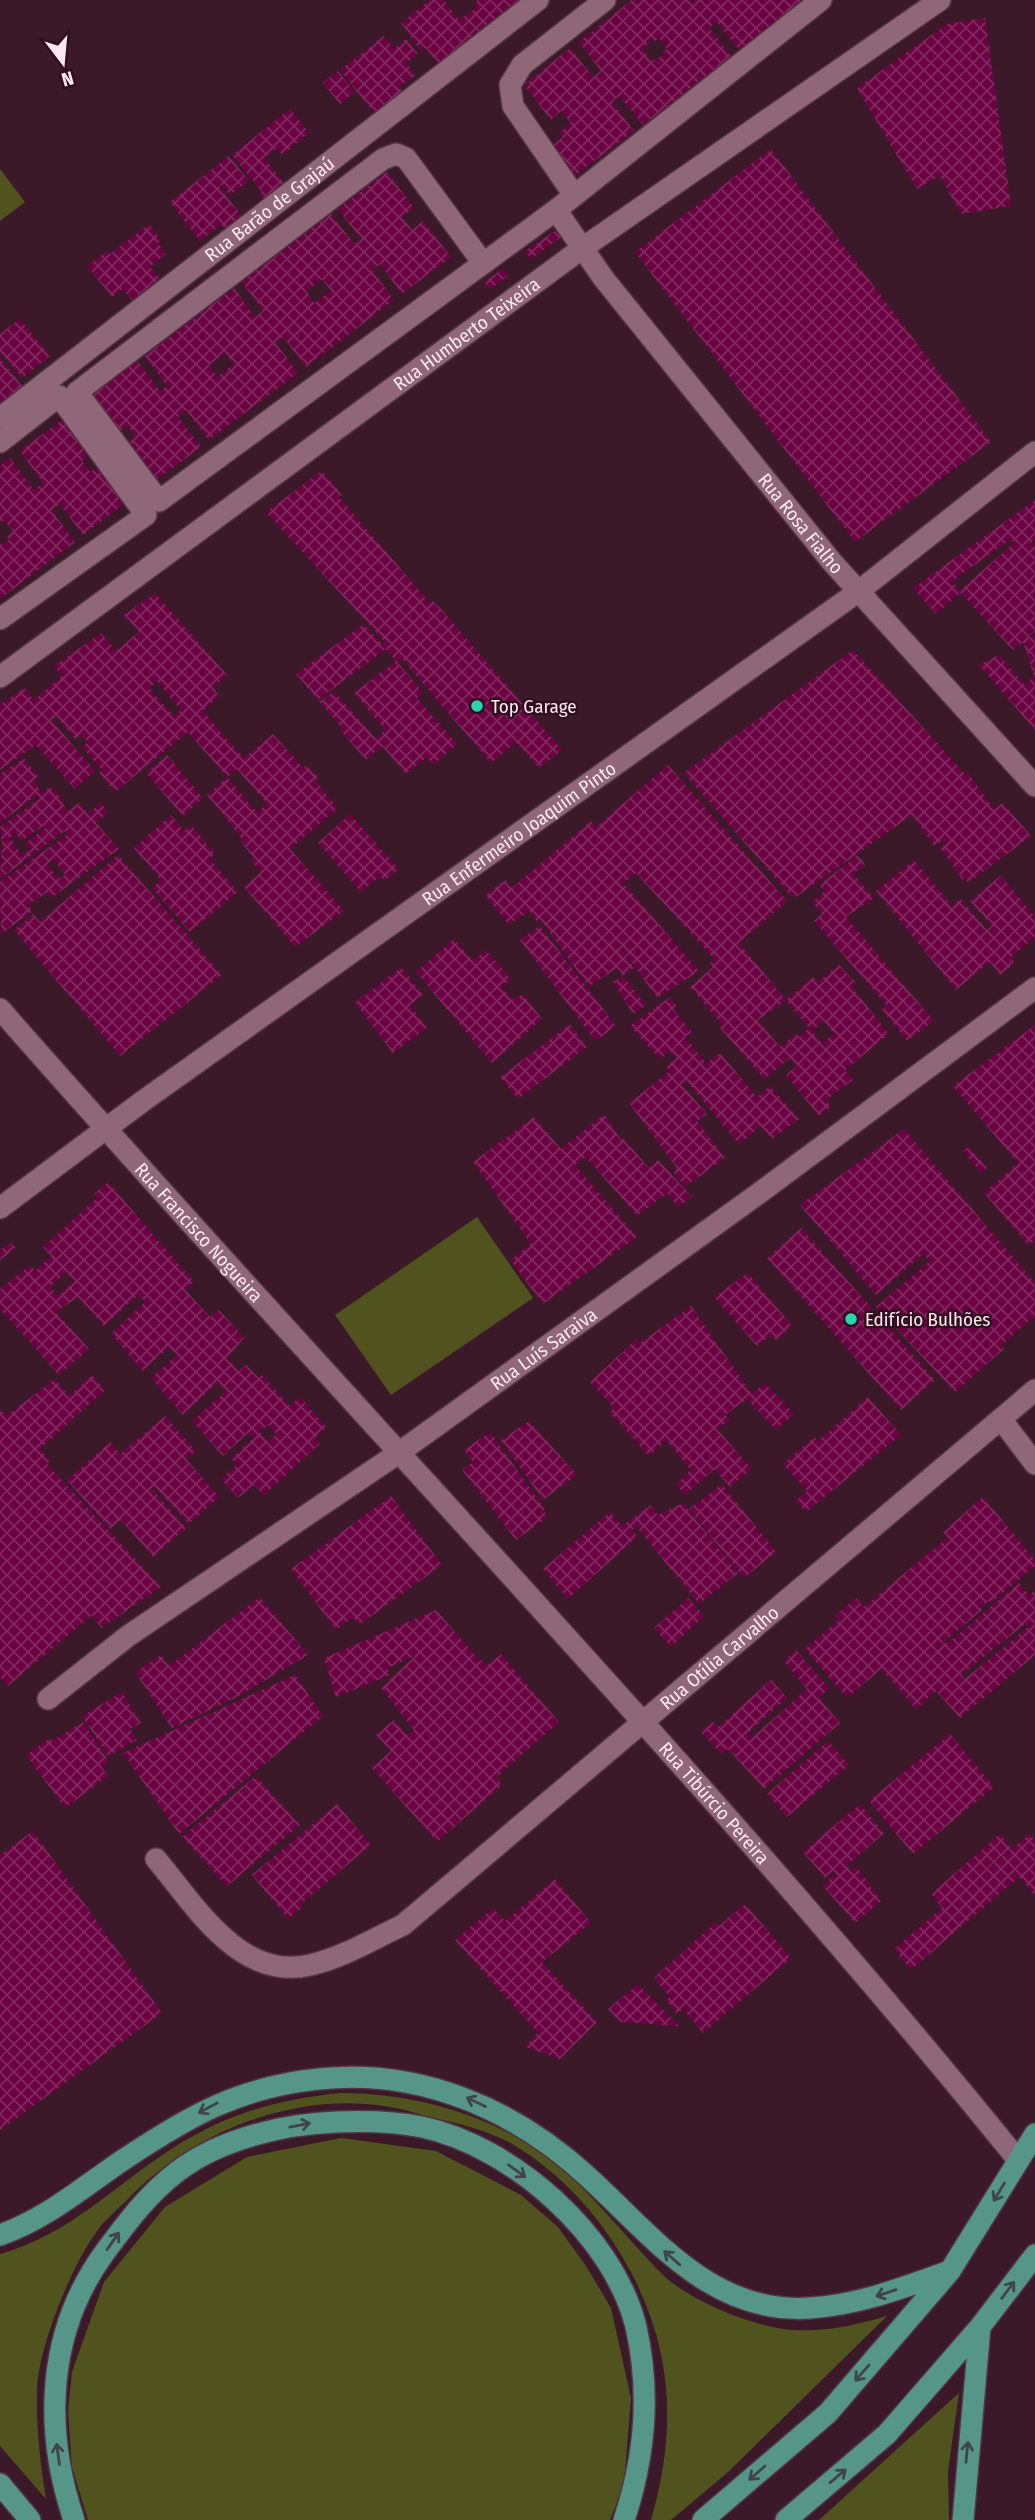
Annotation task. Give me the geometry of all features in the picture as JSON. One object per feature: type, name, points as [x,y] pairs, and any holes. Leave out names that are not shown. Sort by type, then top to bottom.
[{"type":"main road","points":[[0,2235],[63,2203],[123,2160],[226,2099],[258,2088],[320,2078],[365,2078],[439,2088],[469,2098],[506,2116],[537,2135],[586,2175],[678,2264],[727,2292],[764,2304],[809,2308],[873,2298],[950,2271]]},
{"type":"main road","points":[[74,2520],[65,2494],[54,2430],[55,2371],[78,2293],[130,2215],[181,2169],[222,2147],[271,2131],[316,2122],[375,2120],[424,2127],[500,2158],[545,2191],[580,2226],[604,2259],[635,2325],[645,2391],[645,2424],[639,2463],[624,2520]]},
{"type":"main road","points":[[703,2520],[828,2413],[950,2271],[1035,2134]]},
{"type":"main road","points":[[786,2520],[887,2434],[980,2327],[1035,2255]]},
{"type":"main road","points":[[962,2520],[980,2327]]},
{"type":"main road","points":[[0,2484],[30,2520]]},
{"type":"street","name":"Rua Barão de Grajaú","points":[[0,418],[538,0]]},
{"type":"street","points":[[574,195],[513,106],[510,85],[522,65],[606,0]]},
{"type":"street","points":[[483,262],[406,158],[396,154],[383,159],[76,392],[159,501],[556,210],[821,0]]},
{"type":"street","name":"Rua Humberto Teixeira","points":[[0,677],[584,247],[940,0]]},
{"type":"street","name":"Rua Rosa Fialho","points":[[556,210],[604,279],[832,562],[1035,786]]},
{"type":"street","points":[[0,442],[59,396],[146,515],[0,619]]},
{"type":"street","name":"Rua Enfermeiro Joaquim Pinto","points":[[0,1208],[106,1129],[859,591],[1035,452]]},
{"type":"street","name":"Rua Luís Saraiva","points":[[48,1699],[102,1655],[400,1452],[758,1194],[1035,988]]},
{"type":"street","name":"Rua Francisco Nogueira","points":[[0,1009],[400,1452]]},
{"type":"street","name":"Rua Otília Carvalho","points":[[156,1860],[234,1948],[256,1961],[281,1967],[308,1966],[403,1925],[1035,1390]]},
{"type":"street","points":[[1001,1419],[1035,1464]]},
{"type":"street","name":"Rua Tibúrcio Pereira","points":[[400,1452],[645,1722],[1018,2160]]},
{"type":"shaded area","points":[[0,169],[25,202],[0,221]]},
{"type":"shaded area","points":[[477,1217],[533,1298],[391,1395],[335,1315]]},
{"type":"shaded area","points":[[340,2093],[419,2101],[470,2116],[518,2138],[574,2180],[675,2285],[706,2303],[743,2319],[778,2328],[817,2330],[887,2316],[727,2473],[671,2520],[651,2520],[659,2488],[667,2426],[663,2365],[646,2305],[632,2274],[609,2236],[582,2202],[550,2171],[514,2145],[473,2128],[402,2109],[349,2103],[314,2105],[279,2112],[212,2137],[181,2155],[153,2176],[110,2216],[86,2248],[58,2308],[39,2371],[38,2430],[46,2499],[0,2446],[0,2254],[25,2245],[70,2222],[173,2148],[213,2126],[274,2104]]},
{"type":"shaded area","points":[[341,2138],[436,2151],[521,2195],[558,2227],[586,2266],[611,2308],[631,2398],[624,2484],[610,2520],[88,2520],[72,2467],[68,2411],[72,2372],[104,2282],[165,2207],[247,2157]]},
{"type":"shaded area","points":[[959,2393],[948,2471],[949,2520],[819,2520]]},
{"type":"building","points":[[430,0],[443,0],[459,20],[475,9],[477,0],[527,0],[441,68],[426,48],[421,51],[401,23]]},
{"type":"building","points":[[632,0],[689,0],[691,3],[694,0],[805,0],[740,51],[717,22],[709,28],[731,56],[643,125],[619,96],[612,102],[634,131],[570,179],[548,149],[563,137],[559,133],[571,123],[561,111],[551,120],[524,85],[570,48],[593,77],[601,71],[579,42]],"holes":[[[652,38],[654,42],[659,38],[667,49],[663,52],[665,55],[652,61],[643,50]]]},
{"type":"building","points":[[985,18],[1011,206],[961,214],[940,176],[917,189],[857,88],[947,24]]},
{"type":"building","points":[[384,36],[394,49],[406,39],[418,54],[406,63],[415,75],[399,87],[405,95],[377,117],[340,70]]},
{"type":"building","points":[[338,71],[355,92],[340,104],[323,83]]},
{"type":"building","points":[[290,109],[309,133],[282,155],[277,148],[264,158],[286,185],[265,201],[259,194],[262,192],[232,155]]},
{"type":"building","points":[[771,149],[991,442],[855,542],[635,252]]},
{"type":"building","points":[[229,156],[249,181],[230,195],[222,185],[219,186],[243,218],[226,231],[221,224],[200,241],[170,202]]},
{"type":"building","points":[[387,172],[414,208],[402,217],[412,230],[423,221],[451,257],[402,294],[380,264],[372,270],[394,300],[306,367],[283,337],[275,342],[298,373],[209,440],[186,410],[178,417],[201,447],[152,483],[125,448],[135,436],[128,426],[115,433],[89,398],[137,361],[160,391],[167,386],[145,356],[234,288],[255,317],[263,311],[242,282],[331,214],[354,244],[361,239],[338,209]],"holes":[[[322,279],[331,291],[314,303],[306,291]],[[225,353],[234,364],[217,377],[209,365]]]},
{"type":"building","points":[[149,224],[161,240],[158,243],[166,254],[150,267],[160,279],[132,300],[123,289],[112,297],[87,266],[107,251],[110,254]]},
{"type":"building","points":[[558,229],[563,236],[531,259],[525,251]]},
{"type":"building","points":[[503,269],[508,276],[490,289],[484,282]]},
{"type":"building","points":[[20,319],[50,356],[22,378],[2,354],[0,356],[0,334]]},
{"type":"building","points":[[0,358],[23,387],[0,406]]},
{"type":"building","points":[[67,416],[93,450],[82,461],[90,472],[104,464],[130,499],[83,535],[60,504],[51,510],[75,542],[0,599],[0,543],[2,545],[9,540],[7,536],[13,531],[4,520],[0,523],[0,466],[10,458],[34,490],[43,483],[20,451]]},
{"type":"building","points":[[322,471],[342,495],[339,497],[430,603],[433,601],[442,610],[562,750],[539,768],[516,742],[491,763],[402,659],[398,663],[423,692],[417,698],[457,744],[433,765],[427,757],[406,774],[382,746],[366,760],[340,730],[342,728],[319,702],[334,691],[376,739],[385,730],[354,693],[396,661],[386,649],[318,700],[296,674],[364,624],[382,644],[384,641],[266,512]]},
{"type":"building","points":[[1035,500],[1035,540],[1031,542],[1035,547],[1035,631],[1028,637],[1035,635],[1035,730],[979,665],[999,655],[1025,685],[1034,676],[1023,642],[1013,650],[959,591],[1014,543],[1011,539],[952,581],[960,593],[936,614],[913,588]]},
{"type":"building","points":[[155,593],[227,675],[213,687],[219,696],[203,711],[224,736],[244,758],[273,734],[303,768],[307,765],[318,777],[315,781],[338,808],[290,849],[344,911],[295,947],[244,887],[261,872],[251,860],[254,858],[241,842],[243,840],[207,795],[227,777],[188,732],[115,792],[99,773],[102,770],[82,747],[88,742],[81,735],[75,739],[56,716],[51,720],[95,771],[75,789],[36,745],[0,770],[0,705],[24,688],[34,700],[62,676],[54,666],[101,633],[116,651],[139,632],[124,615]],"holes":[[[157,681],[181,710],[174,716],[149,688]],[[237,769],[267,804],[257,812],[227,777]]]},
{"type":"building","points":[[853,650],[966,775],[968,773],[994,809],[1003,803],[1031,836],[968,883],[940,848],[946,844],[944,840],[934,846],[912,815],[796,897],[791,896],[684,773]]},
{"type":"building","points":[[167,755],[203,798],[183,816],[146,773]]},
{"type":"building","points":[[24,758],[38,777],[33,780],[42,793],[50,787],[54,792],[56,790],[67,812],[79,803],[88,814],[101,803],[108,812],[96,823],[119,849],[51,898],[46,893],[28,905],[33,911],[1,934],[0,882],[68,834],[65,831],[0,879],[0,827],[40,798],[37,795],[0,823],[0,774]],"holes":[[[43,826],[45,828],[25,844],[30,850],[22,855],[10,838],[16,833],[21,841]],[[53,859],[65,875],[59,879],[47,864]]]},
{"type":"building","points":[[668,765],[787,901],[739,943],[786,1000],[813,977],[818,982],[839,965],[856,983],[852,987],[889,1034],[845,1070],[853,1080],[826,1100],[831,1107],[819,1116],[786,1075],[797,1066],[790,1058],[764,1079],[720,1028],[722,1025],[690,987],[713,967],[709,964],[715,960],[636,873],[620,886],[626,886],[699,971],[657,998],[615,938],[634,968],[623,976],[617,968],[589,987],[540,919],[537,922],[529,911],[509,925],[485,895],[506,880],[512,888],[591,821],[596,827]],"holes":[[[786,1000],[809,1028],[799,1037],[796,1034],[780,1047],[758,1020]],[[824,1021],[834,1034],[822,1043],[812,1031]]]},
{"type":"building","points":[[350,814],[399,869],[384,881],[380,876],[361,892],[318,843]]},
{"type":"building","points":[[171,815],[184,831],[191,825],[215,854],[210,859],[238,892],[190,932],[152,888],[161,880],[134,848]]},
{"type":"building","points":[[118,855],[222,975],[120,1056],[14,930],[33,914],[40,922]]},
{"type":"building","points":[[858,855],[865,865],[853,874],[874,898],[846,917],[934,1021],[907,1041],[882,1010],[886,1005],[814,921],[822,914],[812,902],[824,892],[819,885]]},
{"type":"building","points":[[914,860],[952,906],[961,899],[987,930],[992,926],[970,901],[1000,876],[1003,878],[1035,917],[1035,937],[1011,957],[1015,963],[1000,975],[990,962],[956,990],[876,891]]},
{"type":"building","points":[[540,926],[616,1026],[595,1041],[520,940]]},
{"type":"building","points":[[454,939],[473,961],[486,950],[511,979],[502,987],[512,1000],[523,994],[542,1019],[492,1063],[416,972]]},
{"type":"building","points":[[401,967],[423,995],[410,1005],[427,1028],[393,1053],[355,1003]]},
{"type":"building","points":[[623,976],[646,1005],[633,1014],[613,982]]},
{"type":"building","points":[[670,997],[677,1006],[673,1009],[692,1032],[685,1037],[705,1062],[703,1066],[720,1053],[757,1097],[770,1086],[799,1119],[772,1139],[761,1126],[739,1144],[687,1082],[682,1085],[707,1114],[697,1121],[725,1158],[685,1187],[673,1171],[677,1168],[629,1103],[670,1071],[666,1067],[676,1059],[670,1051],[660,1059],[630,1026]]},
{"type":"building","points":[[570,1024],[587,1047],[518,1099],[500,1077]]},
{"type":"building","points":[[1035,1025],[1035,1240],[1029,1246],[984,1193],[1018,1163],[953,1086]]},
{"type":"building","points":[[604,1114],[621,1140],[623,1138],[649,1168],[658,1160],[692,1197],[678,1207],[667,1193],[637,1216],[586,1157],[575,1165],[637,1237],[543,1304],[510,1260],[531,1244],[473,1162],[534,1117],[561,1149]]},
{"type":"building","points":[[904,1129],[1035,1283],[1035,1316],[1001,1345],[1004,1349],[955,1392],[876,1307],[930,1261],[923,1254],[876,1295],[800,1205]]},
{"type":"building","points":[[969,1147],[987,1168],[981,1173],[963,1151]]},
{"type":"building","points":[[108,1182],[194,1282],[185,1290],[210,1317],[219,1310],[244,1338],[227,1358],[239,1371],[246,1365],[259,1378],[262,1375],[290,1406],[300,1397],[326,1427],[315,1438],[320,1444],[264,1495],[254,1485],[238,1498],[221,1479],[237,1465],[231,1458],[254,1438],[248,1433],[223,1456],[192,1421],[227,1390],[217,1383],[183,1415],[151,1378],[177,1355],[169,1347],[143,1371],[111,1334],[145,1302],[143,1299],[137,1296],[104,1326],[78,1297],[56,1312],[89,1349],[59,1375],[0,1309],[0,1289],[30,1265],[35,1271],[51,1256],[43,1247],[97,1198],[94,1194]],"holes":[[[66,1272],[74,1281],[58,1296],[50,1287]],[[268,1425],[276,1434],[268,1442],[260,1432]]]},
{"type":"building","name":"Edifício Bulhões","points":[[801,1228],[935,1380],[901,1410],[767,1258]]},
{"type":"building","points":[[11,1243],[16,1248],[0,1260],[0,1250]]},
{"type":"building","points":[[748,1273],[792,1326],[776,1340],[771,1335],[757,1346],[714,1297]]},
{"type":"building","points":[[691,1306],[752,1394],[765,1383],[794,1414],[776,1430],[747,1399],[725,1415],[730,1420],[717,1429],[752,1469],[730,1487],[715,1469],[685,1495],[676,1484],[691,1470],[666,1440],[649,1456],[609,1412],[614,1408],[590,1382],[637,1339],[640,1343]]},
{"type":"building","points":[[92,1375],[105,1390],[40,1449],[50,1461],[47,1464],[161,1587],[101,1628],[92,1615],[8,1686],[0,1677],[0,1409],[6,1416],[55,1379],[69,1396]]},
{"type":"building","points":[[868,1397],[901,1435],[806,1512],[796,1501],[807,1491],[783,1464],[814,1437],[818,1441]]},
{"type":"building","points":[[165,1416],[196,1451],[186,1459],[219,1497],[189,1524],[155,1487],[152,1489],[186,1528],[153,1557],[121,1520],[110,1529],[67,1480],[110,1442],[120,1454]]},
{"type":"building","points":[[529,1421],[577,1475],[543,1500],[501,1440]]},
{"type":"building","points":[[490,1432],[548,1517],[516,1540],[462,1470],[473,1462],[464,1450]]},
{"type":"building","points":[[722,1484],[776,1552],[744,1578],[689,1509]]},
{"type":"building","points":[[391,1496],[442,1565],[359,1625],[353,1617],[336,1630],[291,1569]]},
{"type":"building","points":[[983,1497],[1035,1560],[1035,1566],[991,1603],[989,1601],[980,1608],[982,1610],[928,1655],[945,1642],[947,1644],[1019,1583],[1029,1595],[1035,1591],[1035,1655],[960,1718],[936,1691],[916,1709],[881,1669],[847,1698],[805,1649],[839,1620],[835,1616],[856,1598],[864,1607],[948,1537],[943,1532]],"holes":[[[1025,1624],[1028,1627],[965,1679],[961,1675]]]},
{"type":"building","points":[[683,1503],[738,1573],[699,1604],[636,1526],[632,1530],[637,1537],[568,1599],[543,1569],[610,1512],[622,1526],[651,1505],[658,1515]]},
{"type":"building","points":[[260,1597],[308,1655],[237,1697],[172,1728],[135,1672],[161,1655],[169,1666]]},
{"type":"building","points":[[688,1598],[704,1616],[671,1647],[654,1628]]},
{"type":"building","points":[[436,1610],[487,1666],[501,1654],[559,1722],[502,1772],[497,1778],[502,1785],[437,1842],[372,1768],[391,1751],[376,1735],[394,1720],[408,1736],[414,1730],[381,1688],[415,1656],[387,1668],[390,1675],[336,1697],[324,1658]]},
{"type":"building","points":[[796,1650],[829,1688],[819,1698],[840,1723],[764,1789],[728,1749],[721,1754],[701,1732],[713,1722],[718,1727],[771,1680],[787,1698],[748,1733],[752,1738],[807,1689],[784,1661]]},
{"type":"building","points":[[295,1675],[323,1716],[179,1834],[123,1753]]},
{"type":"building","points":[[122,1692],[141,1723],[130,1729],[137,1740],[108,1756],[82,1716]]},
{"type":"building","points":[[83,1722],[106,1757],[108,1764],[102,1767],[108,1776],[65,1808],[26,1755],[50,1738],[52,1741]]},
{"type":"building","points":[[950,1734],[994,1787],[913,1854],[869,1801]]},
{"type":"building","points":[[828,1741],[849,1765],[787,1817],[767,1794]]},
{"type":"building","points":[[256,1776],[300,1825],[227,1886],[182,1837]]},
{"type":"building","points":[[337,1804],[371,1845],[301,1904],[303,1907],[288,1919],[252,1875]]},
{"type":"building","points":[[860,1804],[884,1833],[847,1866],[851,1871],[856,1866],[881,1901],[855,1923],[823,1886],[835,1874],[833,1871],[825,1878],[803,1852]]},
{"type":"building","points":[[33,1831],[162,2013],[0,2130],[0,1855]]},
{"type":"building","points":[[1000,1834],[1011,1848],[976,1878],[1030,1834],[1035,1840],[1035,1896],[1019,1877],[911,1970],[894,1949],[942,1908],[931,1894]]},
{"type":"building","points":[[555,1879],[591,1923],[542,1962],[597,2022],[560,2059],[525,2047],[538,2033],[455,1940],[493,1908],[505,1921]]},
{"type":"building","points":[[745,1904],[791,1958],[703,2033],[683,2009],[677,2014],[666,2000],[670,1997],[654,1978],[716,1922],[719,1926]]},
{"type":"building","points":[[638,1984],[679,2026],[620,2022],[608,2009]]},
{"type":"place","name":"Top Garage","points":[[477,706]]},
{"type":"place","name":"Edifício Bulhões","points":[[851,1319]]}]
